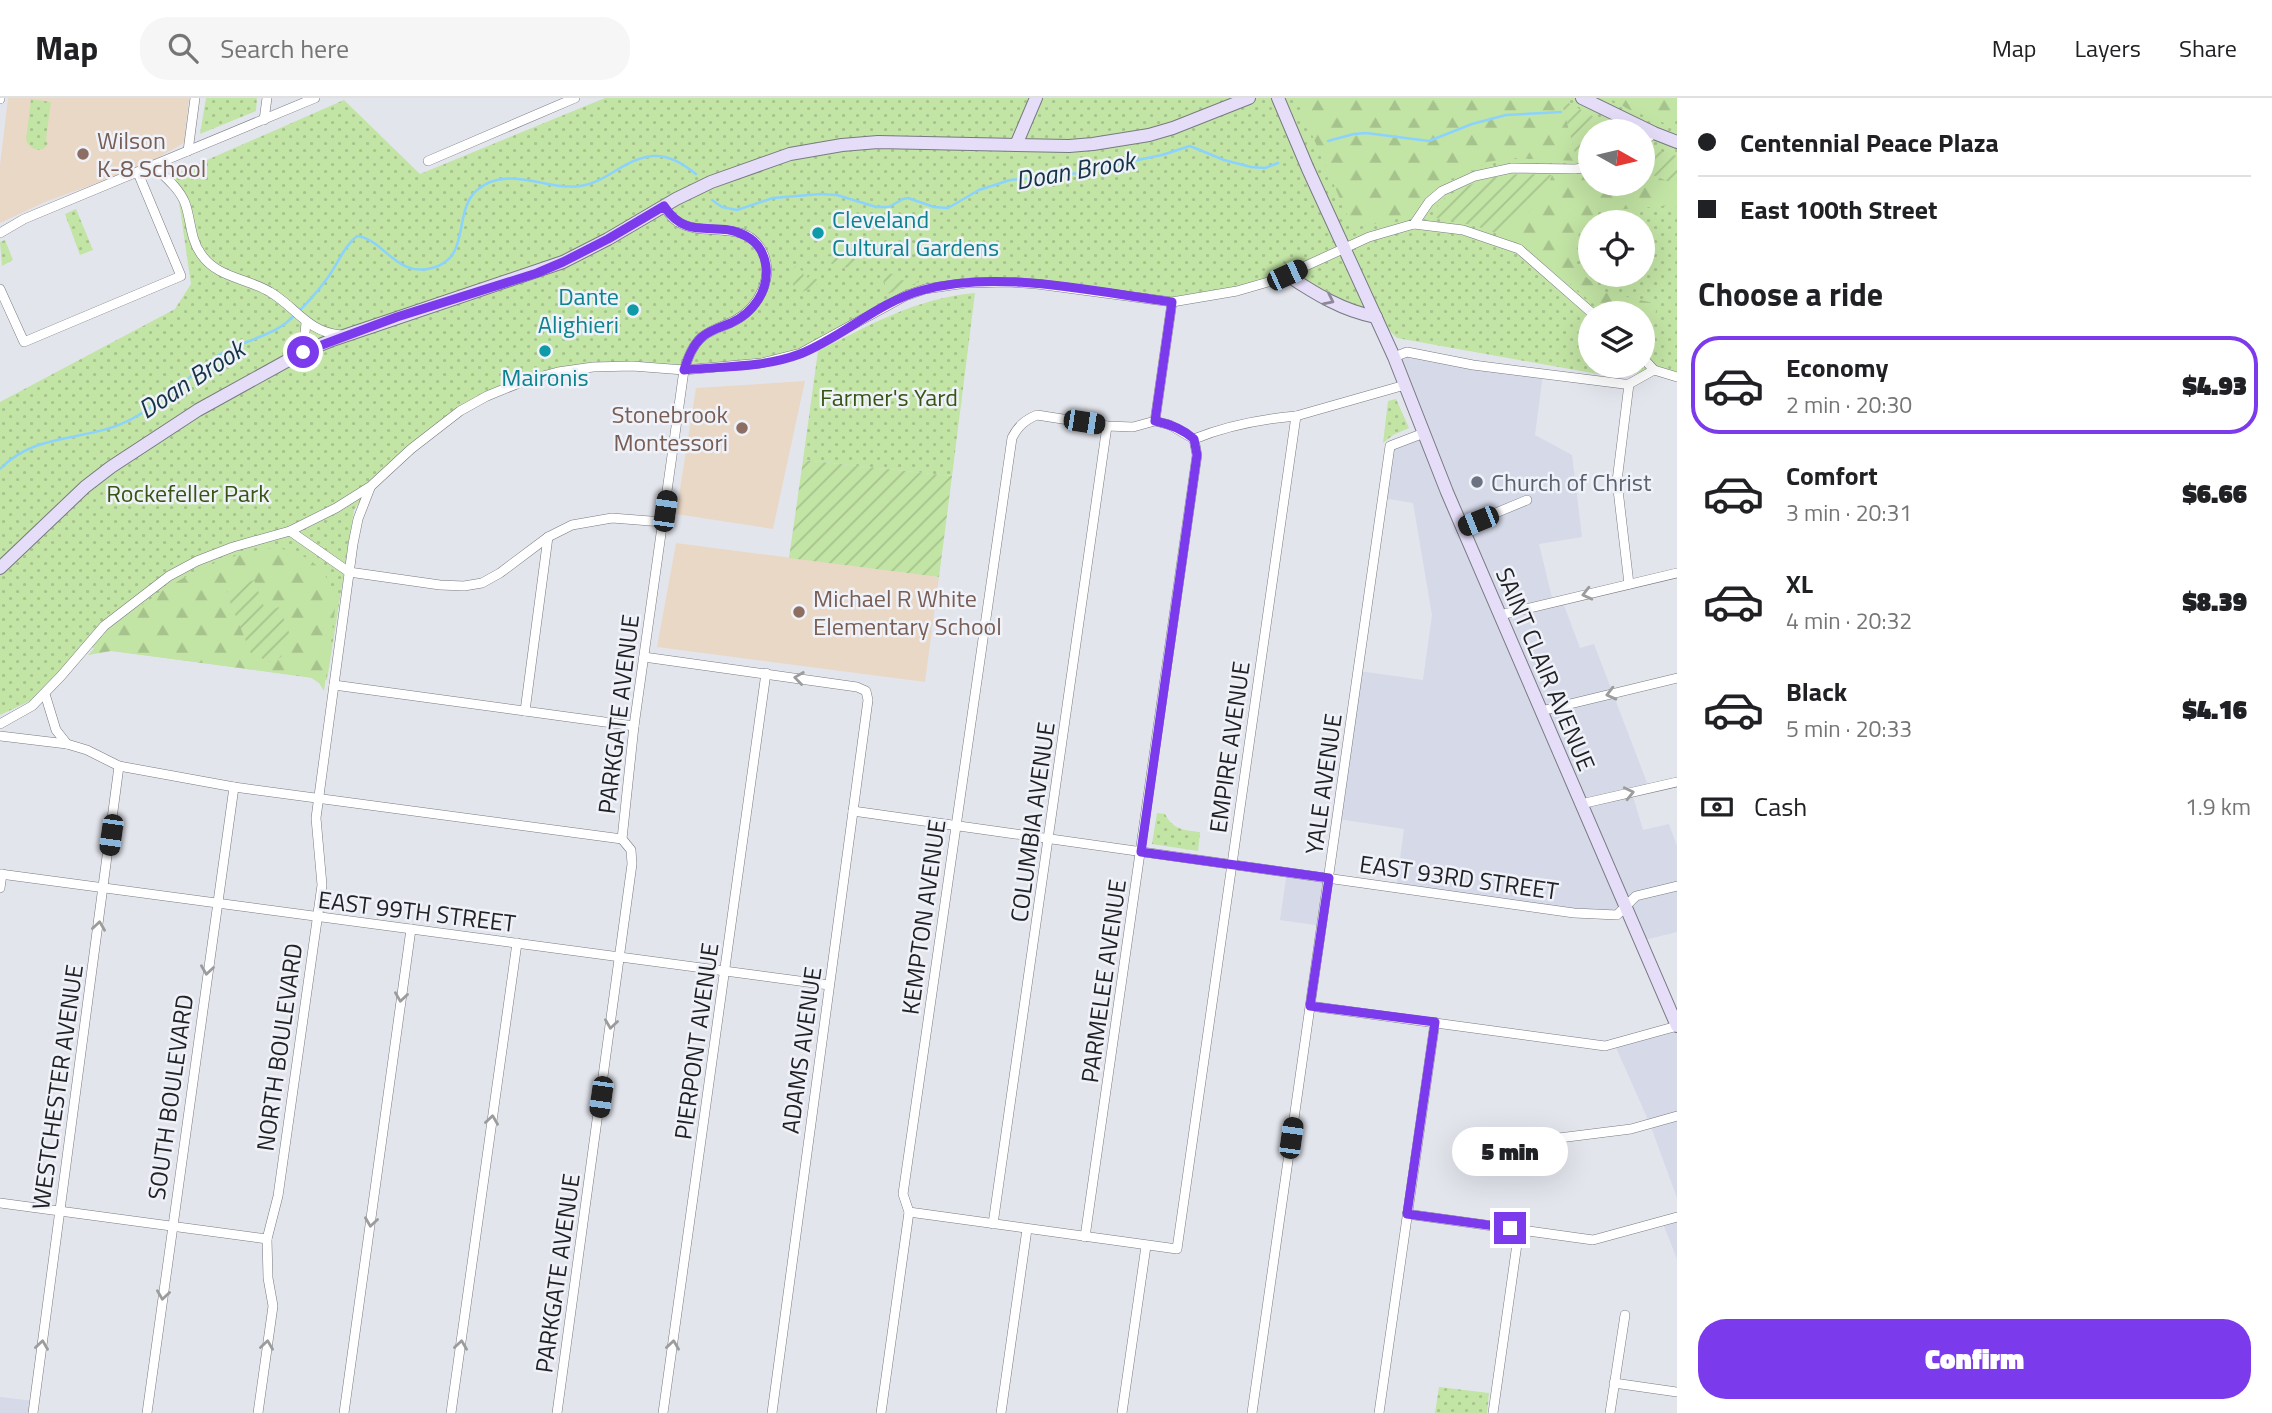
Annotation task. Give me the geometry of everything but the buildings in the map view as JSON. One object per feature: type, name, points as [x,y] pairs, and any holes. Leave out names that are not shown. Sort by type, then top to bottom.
[{"type":"main road","points":[[1016,145],[1037,98]]},
{"type":"main road","points":[[0,568],[85,487],[111,467],[198,410],[303,352],[345,335],[563,262],[710,182],[790,155],[842,145],[912,141],[1016,145],[1093,144],[1149,135],[1197,120],[1249,98]]},
{"type":"main road","name":"SAINT CLAIR AVENUE","points":[[1278,98],[1394,357],[1462,527],[1581,804],[1673,1007],[1677,1026]]},
{"type":"main road","points":[[1582,98],[1618,119]]},
{"type":"main road","points":[[1656,138],[1677,142]]},
{"type":"main road","points":[[1287,275],[1332,302],[1360,314],[1376,317]]},
{"type":"street","points":[[188,151],[195,98]]},
{"type":"street","points":[[264,120],[267,98]]},
{"type":"street","points":[[0,233],[24,219],[315,98]]},
{"type":"street","points":[[428,162],[575,98]]},
{"type":"street","points":[[154,166],[181,196],[195,244],[206,260],[228,275],[269,291],[304,321],[325,332],[345,335]]},
{"type":"street","points":[[1414,224],[1429,202],[1442,191],[1475,176],[1512,168],[1578,169]]},
{"type":"street","points":[[0,289],[24,342],[181,276],[138,173]]},
{"type":"street","name":"PARKGATE AVENUE","points":[[557,1413],[632,864],[631,850],[622,839],[634,726],[684,370],[691,351],[701,338],[743,316],[764,287],[765,263],[759,247],[747,236],[734,231],[683,225],[675,220],[664,206]]},
{"type":"street","points":[[0,724],[32,706],[104,626],[169,576],[197,561],[233,547],[290,531],[352,500],[460,411],[487,396],[524,381],[593,367],[632,366],[684,370],[752,365],[801,353],[905,296],[925,289],[966,283],[998,281],[1037,284],[1172,302],[1237,291],[1287,275],[1378,233],[1414,224],[1463,230],[1519,248],[1579,301]]},
{"type":"street","points":[[1155,421],[1172,302]]},
{"type":"street","points":[[303,352],[304,321]]},
{"type":"street","points":[[1394,357],[1407,352],[1472,365],[1629,384],[1640,378]]},
{"type":"street","points":[[1655,370],[1677,377]]},
{"type":"street","points":[[1629,384],[1617,481],[1629,584]]},
{"type":"street","points":[[1107,426],[1133,427],[1155,421],[1170,425],[1194,439],[1213,432],[1296,416],[1405,385]]},
{"type":"street","name":"KEMPTON AVENUE","points":[[881,1413],[909,1212],[903,1194],[1012,438],[1017,428],[1037,415],[1107,426]]},
{"type":"street","name":"EMPIRE AVENUE","points":[[1146,1246],[1177,1249],[1296,416]]},
{"type":"street","name":"COLUMBIA AVENUE","points":[[993,1224],[1107,426]]},
{"type":"street","name":"YALE AVENUE","points":[[1252,1413],[1390,446],[1424,433]]},
{"type":"street","name":"PARMELEE AVENUE","points":[[1085,1237],[1197,455],[1194,439]]},
{"type":"street","name":"NORTH BOULEVARD","points":[[258,1413],[273,1306],[268,1278],[267,1239],[278,1196],[322,885],[316,818],[349,572],[358,519],[371,486]]},
{"type":"street","points":[[1462,527],[1527,500]]},
{"type":"street","points":[[290,531],[349,572],[464,586],[482,583],[500,573],[548,537],[572,525],[596,519],[621,518],[663,522]]},
{"type":"street","points":[[526,711],[548,537]]},
{"type":"street","points":[[1500,615],[1677,573]]},
{"type":"street","points":[[644,657],[765,673]]},
{"type":"street","name":"ADAMS AVENUE","points":[[765,673],[857,687],[866,691],[868,700],[772,1413]]},
{"type":"street","name":"PIERPONT AVENUE","points":[[663,1413],[726,972],[765,673]]},
{"type":"street","points":[[1541,711],[1677,678]]},
{"type":"street","points":[[334,685],[634,726]]},
{"type":"street","points":[[45,694],[55,730],[67,744]]},
{"type":"street","points":[[0,736],[67,744],[87,750],[119,766],[234,787],[622,839]]},
{"type":"street","name":"WESTCHESTER AVENUE","points":[[33,1413],[119,766]]},
{"type":"street","points":[[1581,804],[1677,782]]},
{"type":"street","name":"SOUTH BOULEVARD","points":[[147,1413],[234,787]]},
{"type":"street","name":"EAST 93RD STREET","points":[[853,811],[1574,913],[1617,915],[1636,896],[1677,886]]},
{"type":"street","points":[[0,888],[1,874]]},
{"type":"street","name":"EAST 99TH STREET","points":[[1,874],[829,985]]},
{"type":"street","points":[[344,1413],[411,929]]},
{"type":"street","points":[[451,1413],[517,943]]},
{"type":"street","points":[[1310,1006],[1605,1046],[1677,1026]]},
{"type":"street","points":[[1379,1413],[1435,1022]]},
{"type":"street","points":[[1518,1143],[1631,1129],[1677,1116]]},
{"type":"street","points":[[0,1203],[267,1239]]},
{"type":"street","points":[[909,1212],[1146,1246],[1122,1413]]},
{"type":"street","points":[[1407,1214],[1593,1240],[1677,1217]]},
{"type":"street","points":[[1001,1413],[1027,1229]]},
{"type":"street","points":[[1493,1413],[1519,1230]]},
{"type":"street","points":[[1610,1413],[1625,1315]]},
{"type":"street","points":[[1614,1383],[1677,1392]]},
{"type":"shaded area","name":"Wilson K-8 School","points":[[8,98],[189,98],[184,143],[143,166],[45,202],[0,223],[0,165]]},
{"type":"shaded area","points":[[1407,352],[1543,374],[1535,435],[1572,455],[1582,537],[1539,544],[1553,602],[1562,600],[1580,648],[1594,644],[1649,788],[1632,793],[1643,830],[1669,824],[1677,846],[1677,932],[1640,941],[1626,907],[1617,915],[1396,888],[1404,829],[1338,819],[1359,671],[1423,680],[1432,615],[1413,503],[1383,498],[1390,446],[1424,432],[1394,357]]},
{"type":"shaded area","name":"Stonebrook Montessori","points":[[805,381],[773,529],[676,514],[696,388]]},
{"type":"shaded area","name":"Michael R White Elementary School","points":[[676,543],[939,577],[925,682],[657,647]]},
{"type":"shaded area","points":[[1287,872],[1329,878],[1322,926],[1280,920]]},
{"type":"shaded area","points":[[1677,1026],[1677,1198],[1650,1124],[1614,1043]]},
{"type":"shaded area","points":[[1677,1217],[1677,1259],[1662,1221]]},
{"type":"shaded area","points":[[0,1397],[34,1401],[33,1413],[0,1413]]},
{"type":"green space","points":[[206,98],[257,98],[256,111],[200,134]]},
{"type":"green space","name":"Rockefeller Park","points":[[605,98],[1677,98],[1677,377],[1655,370],[1655,301],[1578,301],[1578,371],[1397,338],[1376,317],[1287,275],[1211,297],[1148,298],[1009,282],[925,289],[839,334],[762,363],[742,366],[593,367],[524,381],[452,417],[371,486],[354,510],[327,680],[85,647],[45,694],[0,715],[0,402],[175,309],[191,284],[175,174],[344,100],[420,174]]},
{"type":"green space","points":[[1296,98],[1558,98],[1561,99],[1577,161],[1514,158],[1486,162],[1477,169],[1438,186],[1405,217],[1365,226],[1351,224]]},
{"type":"green space","points":[[1609,98],[1677,98],[1677,119],[1672,126],[1628,109]]},
{"type":"green space","points":[[31,99],[51,102],[46,139],[48,144],[39,150],[30,146],[26,140]]},
{"type":"green space","points":[[1561,99],[1598,119],[1578,119],[1577,161]]},
{"type":"green space","points":[[1656,150],[1677,156],[1677,185],[1656,176]]},
{"type":"green space","points":[[1522,174],[1552,175],[1538,203],[1501,235],[1476,226],[1432,217],[1437,207],[1457,190],[1484,180]]},
{"type":"green space","points":[[1578,174],[1578,196],[1656,196],[1656,176],[1677,185],[1677,208],[1663,206],[1578,210],[1578,236],[1574,249],[1578,287],[1597,287],[1602,291],[1644,301],[1590,301],[1531,250],[1501,235],[1546,192],[1552,175]]},
{"type":"green space","points":[[76,209],[93,250],[80,255],[65,214]]},
{"type":"green space","points":[[5,240],[13,260],[2,266],[0,242]]},
{"type":"green space","points":[[850,244],[853,244],[850,256],[859,262],[854,265],[841,267],[823,258],[842,256]]},
{"type":"green space","points":[[795,266],[804,272],[803,275],[808,278],[810,275],[819,281],[814,288],[801,292],[794,287],[790,276]]},
{"type":"green space","points":[[887,273],[893,274],[896,280],[919,282],[882,296]]},
{"type":"green space","name":"Farmer's Yard","points":[[975,293],[952,476],[803,460],[818,351],[875,322],[913,307]]},
{"type":"green space","points":[[1396,399],[1409,428],[1383,443],[1388,401]]},
{"type":"green space","points":[[803,460],[952,476],[939,577],[789,558]]},
{"type":"green space","points":[[273,548],[295,553],[314,563],[328,580],[336,601],[324,691],[319,683],[310,677],[111,651],[88,655],[148,600],[196,572],[247,553]],"holes":[[[253,581],[266,612],[279,608],[291,640],[282,644],[284,654],[281,657],[268,662],[261,658],[226,592]]]},
{"type":"green space","points":[[254,580],[266,612],[279,607],[292,640],[283,644],[281,657],[268,662],[259,654],[252,656],[226,592]]},
{"type":"green space","points":[[1157,813],[1165,814],[1180,828],[1200,832],[1198,851],[1152,844]]},
{"type":"green space","points":[[1439,1387],[1489,1393],[1487,1413],[1435,1413]]},
{"type":"waterway","name":"Doan Brook","points":[[1328,141],[1366,133],[1429,141],[1472,124],[1506,115],[1561,112]]},
{"type":"waterway","name":"Doan Brook","points":[[712,200],[722,207],[737,210],[773,198],[820,194],[837,195],[876,207],[889,207],[908,198],[934,207],[948,208],[979,190],[1010,180],[1079,173],[1092,167],[1162,155],[1190,146],[1224,160],[1251,167],[1265,168],[1278,163]]},
{"type":"waterway","name":"Doan Brook","points":[[0,469],[15,456],[31,448],[120,425],[159,402],[219,355],[279,328],[317,291],[357,236],[375,244],[409,268],[432,268],[444,263],[452,255],[470,199],[477,190],[489,183],[514,179],[567,187],[580,186],[598,180],[633,161],[653,156],[671,159],[696,174]]},
{"type":"place","name":"Wilson K-8 School","points":[[83,154]]},
{"type":"place","name":"Cleveland Cultural Gardens","points":[[818,233]]},
{"type":"place","name":"Dante Alighieri","points":[[633,310]]},
{"type":"place","name":"Maironis","points":[[545,351]]},
{"type":"place","name":"Stonebrook Montessori","points":[[742,428]]},
{"type":"place","name":"Church of Christ","points":[[1477,482]]},
{"type":"place","name":"Michael R White Elementary School","points":[[799,612]]},
{"type":"route","points":[[303,352],[397,317],[537,273],[587,251],[664,206],[670,215],[683,225],[739,232],[754,241],[764,254],[766,272],[761,295],[743,316],[701,338],[691,351],[684,370],[752,365],[782,359],[820,344],[905,296],[925,289],[966,283],[987,281],[1037,284],[1172,302],[1155,421],[1188,434],[1194,439],[1197,455],[1141,852],[1329,878],[1310,1006],[1435,1022],[1407,1214],[1510,1228]]}]
